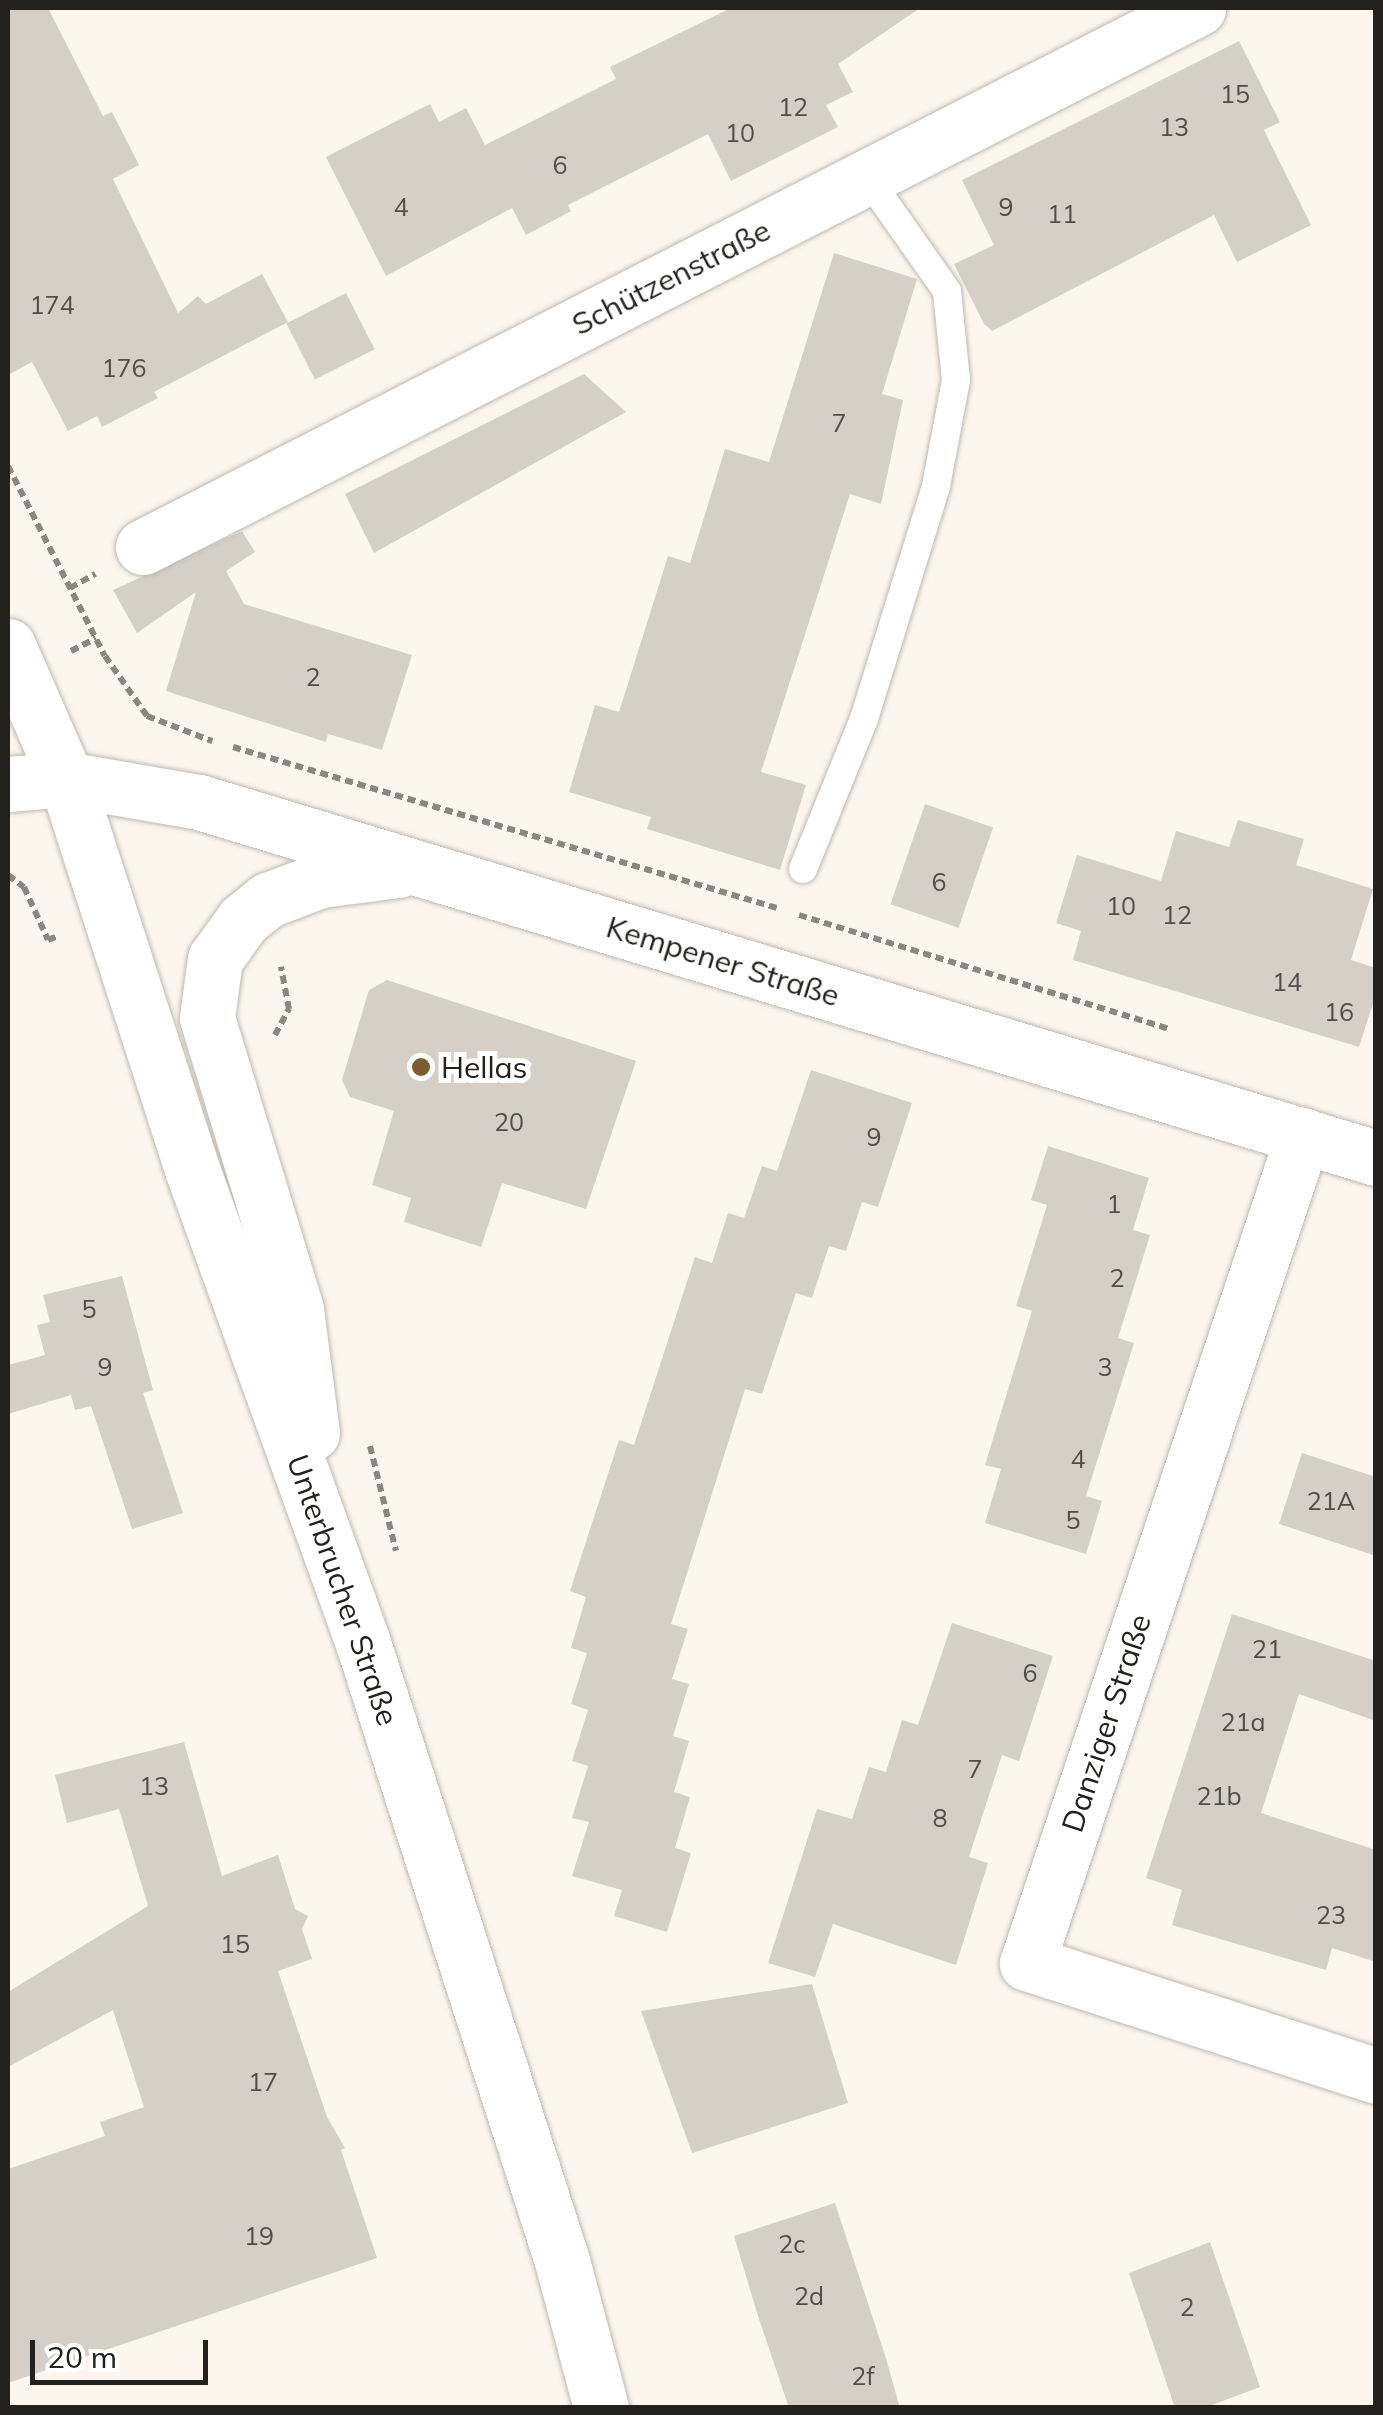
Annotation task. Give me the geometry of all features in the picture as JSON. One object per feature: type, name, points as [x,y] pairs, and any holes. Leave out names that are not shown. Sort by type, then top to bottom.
[{"type":"street","name":"Schützenstraße","points":[[143,547],[1198,8]]},
{"type":"street","name":"Unterbrucher Straße","points":[[8,646],[66,779],[192,1169],[325,1530],[562,2261],[601,2408]]},
{"type":"street","name":"Kempener Straße","points":[[8,784],[66,779],[199,802],[1376,1158]]},
{"type":"street","points":[[325,1530],[296,1309],[206,1018],[215,959],[243,920],[268,900],[321,880],[415,868]]},
{"type":"street","name":"Danziger Straße","points":[[1303,1135],[1027,1963],[1376,2076]]},
{"type":"lane","points":[[802,869],[864,719],[936,486],[956,380],[947,291],[867,177]]},
{"type":"path","points":[[8,466],[105,656],[147,716],[188,734],[471,813],[1186,1035]]},
{"type":"path","points":[[188,734],[199,802]]},
{"type":"path","points":[[243,920],[270,947],[286,976],[289,1009],[267,1051]]},
{"type":"path","points":[[366,1428],[398,1556]]},
{"type":"building","points":[[8,8],[48,8],[103,116],[112,112],[139,165],[113,179],[178,313],[198,296],[206,304],[262,274],[288,322],[154,392],[158,398],[102,427],[97,416],[68,431],[32,362],[8,375]]},
{"type":"building","points":[[731,8],[920,8],[838,64],[853,92],[826,105],[838,127],[731,181],[708,134],[568,205],[571,211],[526,235],[512,208],[386,276],[326,157],[430,104],[439,122],[466,108],[485,145],[616,79],[610,67]]},
{"type":"building","points":[[1239,41],[1280,122],[1264,130],[1311,225],[1237,262],[1214,215],[992,331],[984,324],[954,264],[994,245],[962,180]]},
{"type":"building","points":[[834,253],[917,279],[882,394],[903,400],[881,504],[850,494],[761,772],[806,785],[780,870],[647,829],[651,817],[569,792],[595,705],[619,712],[668,556],[690,563],[725,449],[769,462]]},
{"type":"building","points":[[346,293],[375,349],[315,380],[286,323]]},
{"type":"building","points":[[584,374],[626,412],[374,553],[345,494]]},
{"type":"building","points":[[242,531],[255,552],[226,571],[244,604],[412,655],[382,750],[328,734],[326,742],[166,691],[196,592],[137,633],[113,590]]},
{"type":"building","points":[[925,804],[993,827],[959,928],[890,904]]},
{"type":"building","points":[[1238,820],[1304,839],[1296,865],[1373,889],[1351,960],[1376,968],[1376,994],[1359,1047],[1073,960],[1081,931],[1056,923],[1077,855],[1161,881],[1176,831],[1229,847]]},
{"type":"building","points":[[387,980],[636,1061],[586,1209],[502,1183],[481,1247],[404,1222],[411,1198],[372,1185],[394,1111],[350,1097],[342,1080],[369,990]]},
{"type":"building","points":[[811,1070],[912,1103],[878,1207],[862,1202],[846,1251],[829,1246],[812,1298],[796,1293],[762,1394],[745,1389],[671,1624],[688,1629],[672,1679],[689,1684],[673,1736],[689,1741],[674,1792],[690,1797],[675,1848],[691,1853],[667,1932],[614,1916],[622,1890],[572,1876],[589,1822],[572,1818],[588,1766],[572,1761],[588,1710],[571,1704],[587,1653],[571,1648],[586,1597],[570,1591],[619,1440],[634,1445],[695,1257],[712,1263],[728,1213],[744,1218],[762,1166],[777,1171]]},
{"type":"building","points":[[1048,1146],[1149,1178],[1133,1230],[1150,1235],[1118,1338],[1134,1343],[1086,1496],[1102,1501],[1086,1554],[985,1523],[1001,1469],[985,1465],[1032,1311],[1016,1306],[1047,1205],[1031,1200]]},
{"type":"building","points":[[122,1276],[153,1390],[143,1393],[183,1513],[132,1529],[91,1406],[75,1410],[71,1395],[8,1414],[8,1365],[45,1355],[37,1325],[50,1322],[43,1295]]},
{"type":"building","points":[[1302,1453],[1376,1477],[1376,1556],[1279,1524]]},
{"type":"building","points":[[1232,1614],[1376,1661],[1376,1721],[1299,1694],[1261,1813],[1376,1850],[1376,1962],[1332,1948],[1326,1970],[1172,1925],[1182,1890],[1146,1878]]},
{"type":"building","points":[[952,1623],[1053,1656],[1019,1761],[1002,1755],[969,1857],[988,1863],[956,1965],[833,1924],[815,1977],[768,1963],[817,1809],[852,1819],[869,1767],[886,1772],[902,1720],[918,1725]]},
{"type":"building","points":[[184,1742],[222,1876],[278,1855],[295,1909],[308,1916],[302,1929],[312,1959],[278,1971],[327,2117],[345,2148],[341,2150],[377,2258],[8,2383],[8,2169],[105,2136],[100,2122],[144,2107],[113,2010],[8,2067],[8,1992],[148,1906],[119,1809],[67,1823],[55,1775]]},
{"type":"building","points":[[812,1984],[848,2103],[692,2153],[641,2011]]},
{"type":"building","points":[[835,2203],[900,2408],[789,2408],[758,2316],[734,2236]]},
{"type":"building","points":[[1210,2242],[1260,2387],[1204,2408],[1175,2408],[1129,2273]]},
{"type":"place","name":"Hellas","points":[[421,1067]]}]
